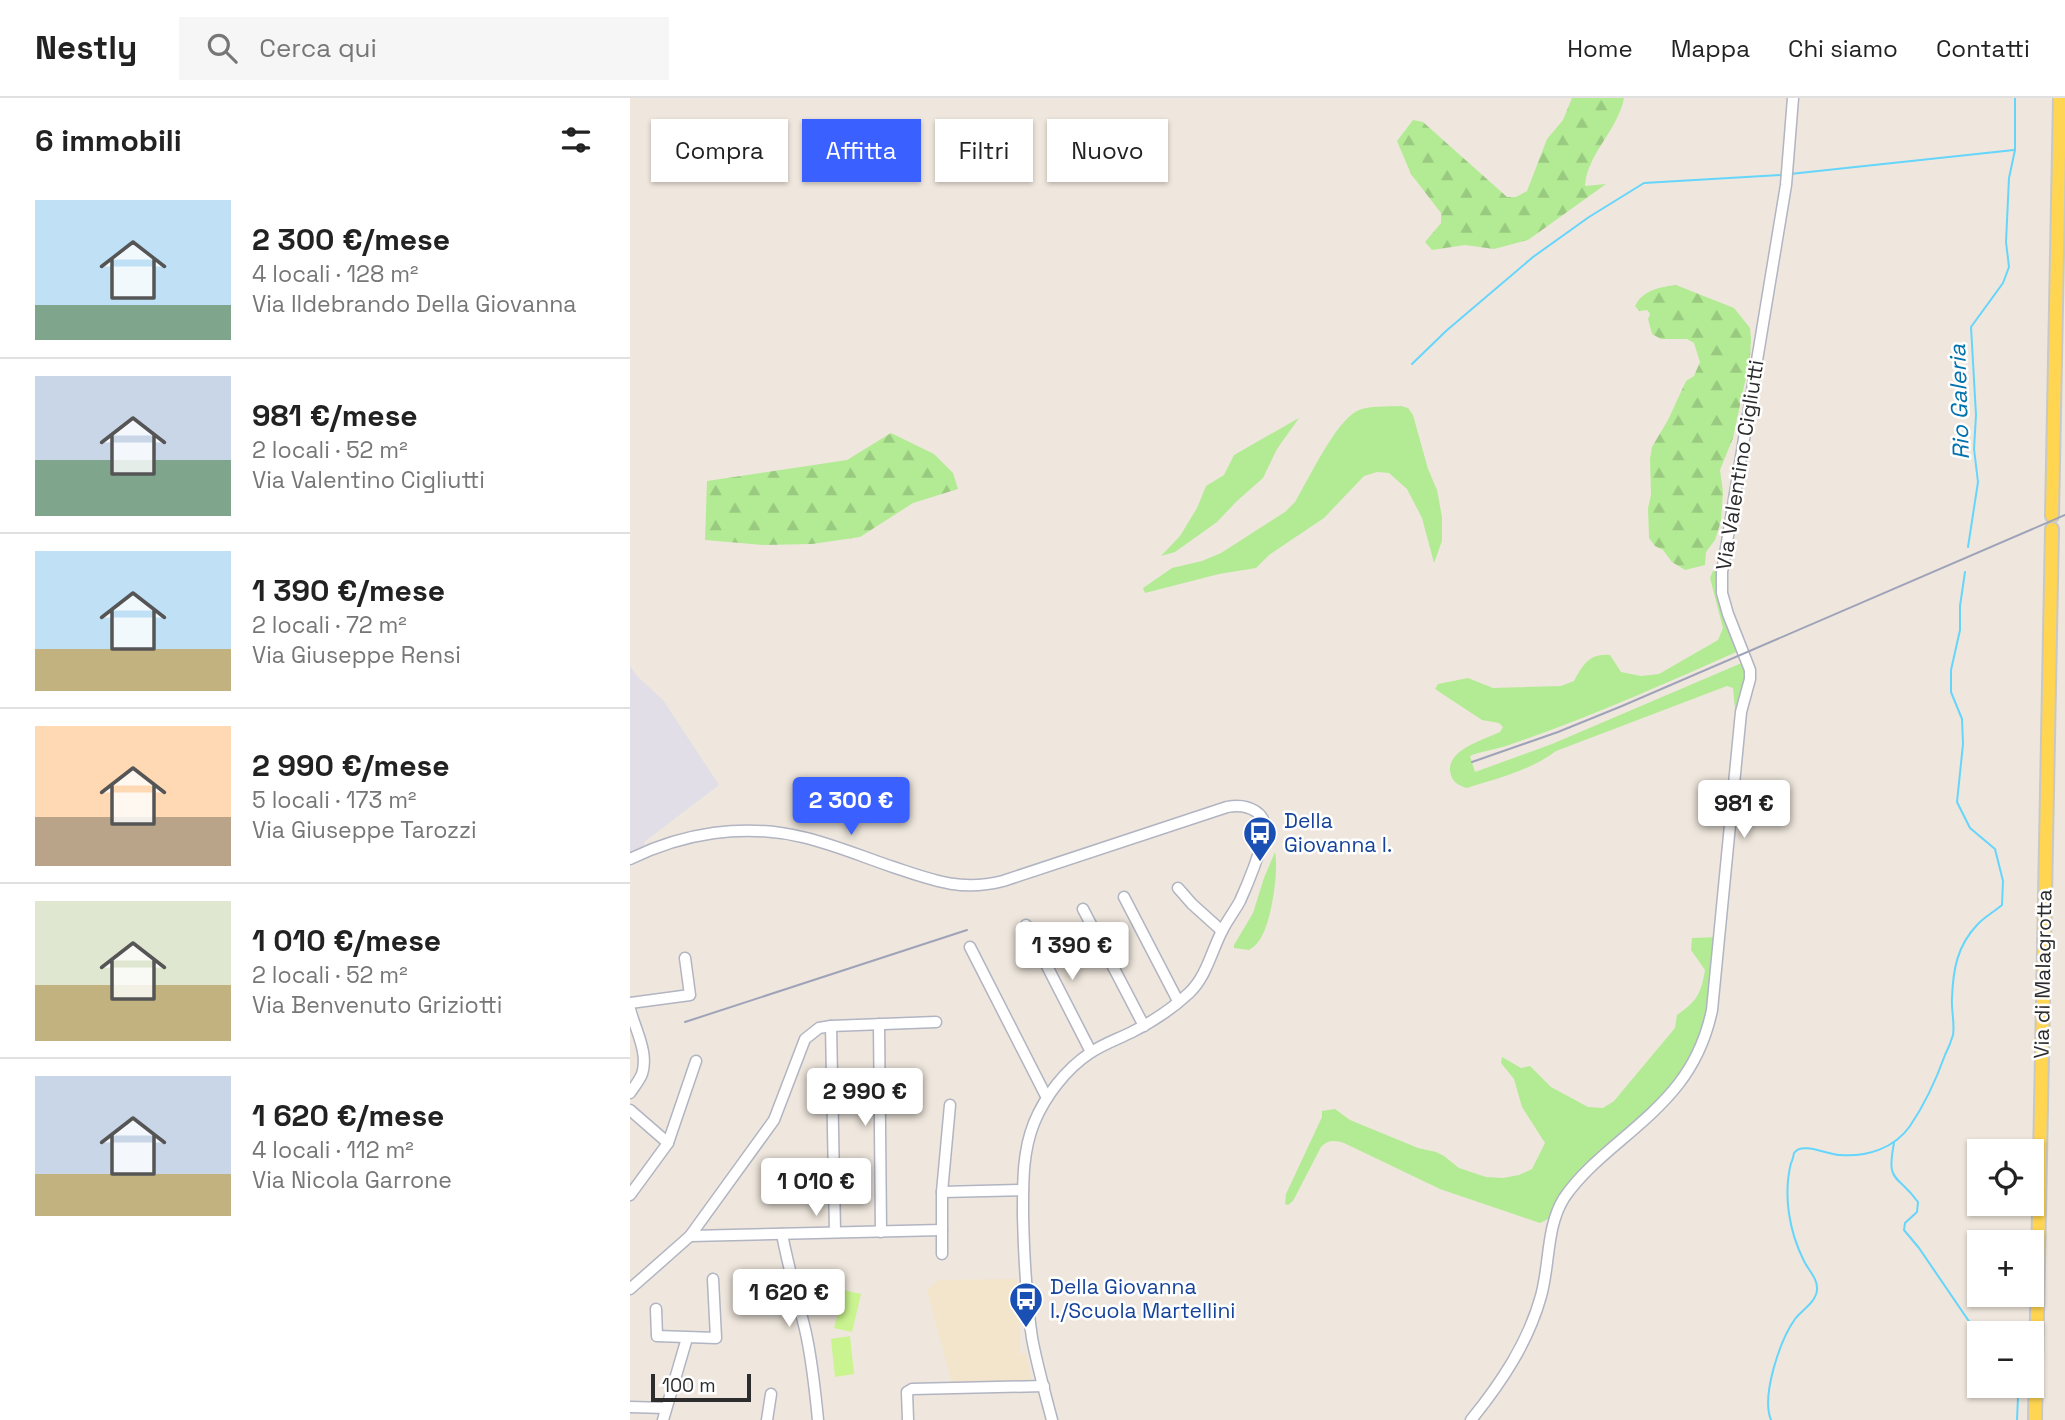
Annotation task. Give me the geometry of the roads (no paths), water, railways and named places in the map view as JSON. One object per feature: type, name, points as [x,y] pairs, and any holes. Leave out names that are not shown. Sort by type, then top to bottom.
[{"type":"main road","name":"Via di Malagrotta","points":[[2035,1420],[2060,98]]},
{"type":"street","name":"Via Valentino Cigliutti","points":[[1471,1420],[1497,1388],[1532,1323],[1545,1279],[1553,1227],[1562,1203],[1589,1169],[1641,1124],[1681,1083],[1708,1029],[1741,712],[1750,679],[1748,662],[1728,614],[1722,572],[1787,174],[1793,98]]},
{"type":"street","points":[[630,859],[693,836],[764,831],[815,841],[941,883],[980,885],[1035,871],[1225,808],[1244,806],[1254,809],[1260,816],[1265,832],[1245,888],[1202,976],[1189,993],[1144,1026],[1091,1052],[1065,1075],[1047,1098],[1034,1122],[1026,1147],[1023,1190],[1024,1264],[1031,1325],[1052,1420]]},
{"type":"street","points":[[1178,888],[1222,931]]},
{"type":"street","points":[[1124,897],[1178,1001]]},
{"type":"street","points":[[1083,909],[1144,1026]]},
{"type":"street","points":[[1026,925],[1091,1052]]},
{"type":"street","points":[[970,947],[1047,1098]]},
{"type":"street","points":[[630,1003],[690,996],[685,958]]},
{"type":"street","points":[[630,1009],[643,1061],[642,1074],[630,1093]]},
{"type":"street","points":[[630,1289],[690,1236],[774,1120],[805,1039],[819,1028],[831,1026],[936,1023]]},
{"type":"street","points":[[879,1024],[881,1232]]},
{"type":"street","points":[[831,1026],[835,1232]]},
{"type":"street","points":[[630,1195],[668,1143],[696,1061]]},
{"type":"street","points":[[942,1254],[942,1192],[950,1105]]},
{"type":"street","points":[[630,1110],[668,1143]]},
{"type":"street","points":[[942,1192],[1023,1190]]},
{"type":"street","points":[[690,1236],[942,1230]]},
{"type":"street","points":[[782,1234],[813,1370],[818,1420]]},
{"type":"street","points":[[656,1309],[657,1336],[716,1338],[713,1279]]},
{"type":"street","points":[[663,1420],[687,1338]]},
{"type":"street","points":[[908,1420],[906,1399],[909,1390],[1044,1386]]},
{"type":"street","points":[[767,1420],[771,1394]]},
{"type":"street","points":[[630,1407],[666,1408]]},
{"type":"waterway","name":"Rio Galeria","points":[[1968,547],[1978,482],[1974,449],[1976,415],[1971,327],[2003,283],[2009,267],[2006,242],[2009,178],[2015,150],[2015,98]]},
{"type":"waterway","points":[[1790,174],[2014,150]]},
{"type":"waterway","points":[[1412,364],[1446,331],[1533,257],[1589,217],[1644,183],[1781,175]]},
{"type":"waterway","name":"Rio Galeria","points":[[1771,1420],[1768,1397],[1778,1354],[1789,1328],[1811,1302],[1817,1290],[1815,1279],[1804,1261],[1791,1225],[1788,1188],[1794,1153],[1803,1148],[1835,1154],[1869,1153],[1896,1141],[1910,1126],[1938,1074],[1952,1038],[1955,968],[1961,950],[1977,925],[2002,905],[2003,881],[1995,849],[1970,828],[1957,802],[1963,744],[1962,719],[1951,692],[1951,670],[1960,630],[1965,572]]},
{"type":"waterway","points":[[1894,1143],[1891,1165],[1895,1177],[1918,1202],[1917,1212],[1905,1223],[1904,1230],[1969,1321]]},
{"type":"waterway","points":[[2017,1420],[2018,1398]]},
{"type":"railway","points":[[1472,762],[1622,706],[2065,515]]},
{"type":"railway","points":[[685,1022],[967,930]]},
{"type":"place","name":"Della Giovanna I.","points":[[1260,863]]},
{"type":"place","name":"Della Giovanna I./Scuola Martellini","points":[[1026,1329]]}]
